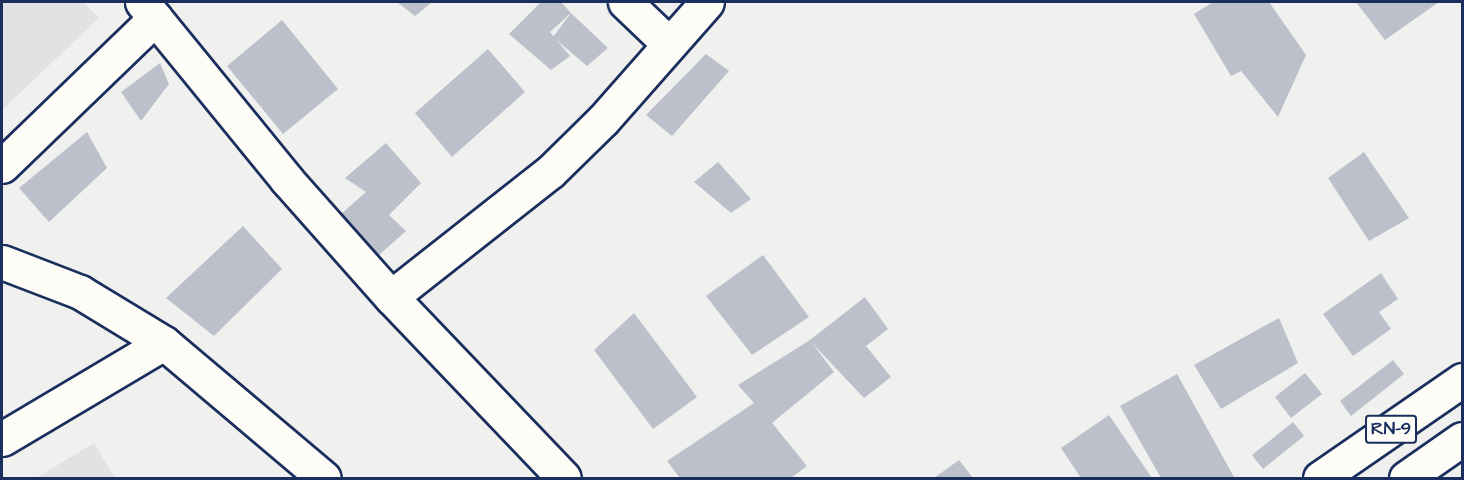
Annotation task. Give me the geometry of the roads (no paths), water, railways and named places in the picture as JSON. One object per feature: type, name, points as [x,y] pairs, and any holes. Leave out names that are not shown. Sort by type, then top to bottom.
[{"type":"street","points":[[625,2],[669,44]]},
{"type":"street","points":[[391,297],[550,172],[603,120],[707,2]]},
{"type":"street","points":[[2,166],[148,10],[287,180],[391,297],[564,478]]},
{"type":"street","points":[[2,262],[80,292],[164,343],[324,478]]},
{"type":"street","points":[[2,438],[164,343]]},
{"type":"street","name":"RN-9","points":[[1320,478],[1462,380]]},
{"type":"street","name":"RN-9","points":[[1406,478],[1462,440]]}]
